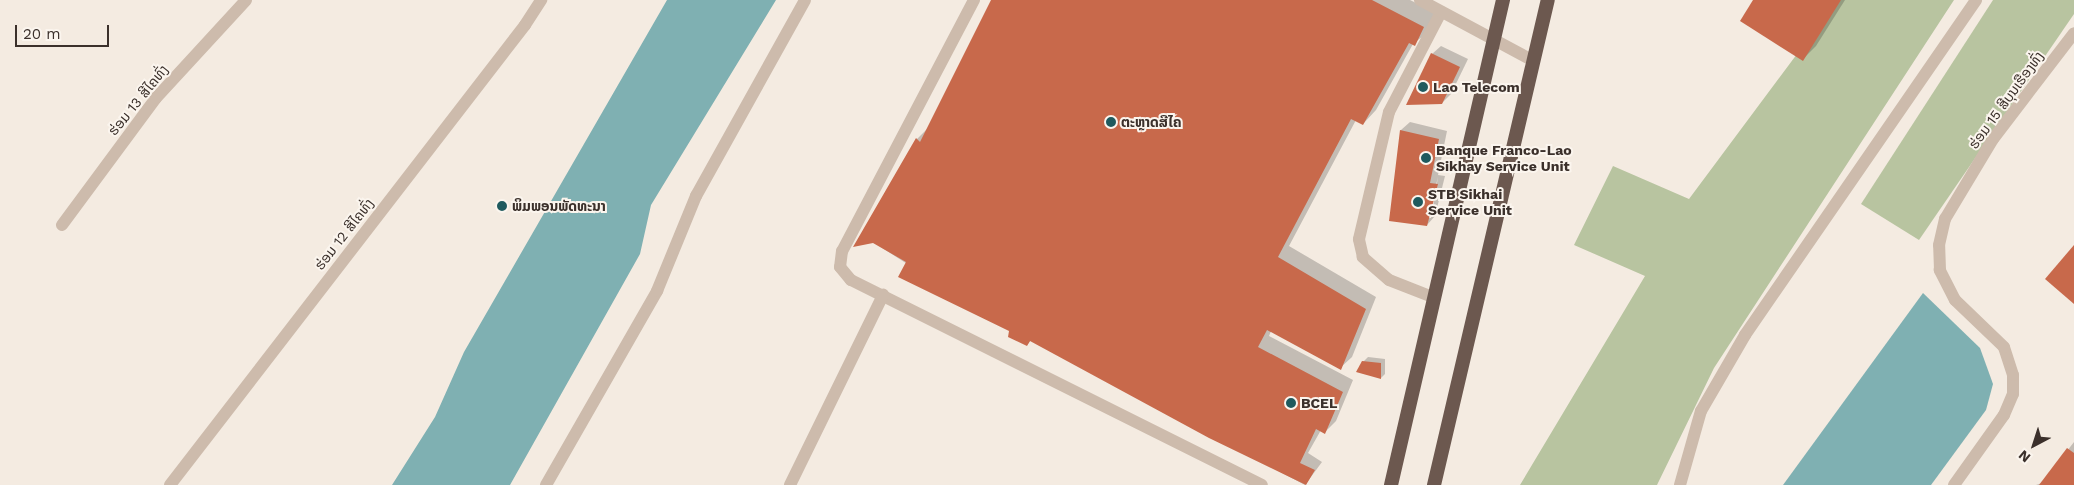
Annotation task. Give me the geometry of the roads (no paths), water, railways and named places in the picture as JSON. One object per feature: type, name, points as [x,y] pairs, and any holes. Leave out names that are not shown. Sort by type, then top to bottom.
[{"type":"highway","points":[[1390,485],[1503,0]]},
{"type":"highway","points":[[1434,485],[1532,60],[1548,0]]},
{"type":"street","name":"ຮ່ອມ 13 ສີໄຄທົ່ງ","points":[[62,225],[156,98],[246,0]]},
{"type":"street","name":"ຮ່ອມ 12 ສີໄຄທົ່ງ","points":[[170,485],[519,33],[540,0]]},
{"type":"street","points":[[546,485],[657,291],[696,196],[806,0]]},
{"type":"street","points":[[974,0],[842,251],[840,268],[851,280],[1262,485]]},
{"type":"street","points":[[1420,0],[1493,41],[1532,60]]},
{"type":"street","points":[[1680,485],[1701,411],[1744,335],[1976,0]]},
{"type":"street","points":[[1435,298],[1389,280],[1363,257],[1359,239],[1389,112],[1441,12]]},
{"type":"street","name":"ຮ່ອມ 15 ສີບຸນເຮືອງທົ່ງ","points":[[1954,485],[2004,415],[2013,394],[2013,375],[2004,347],[1955,300],[1940,270],[1939,245],[1944,219],[1993,139],[2074,33]]},
{"type":"street","points":[[790,485],[883,295]]},
{"type":"water","points":[[667,0],[776,0],[651,205],[640,254],[510,485],[392,485],[435,417],[464,352]]},
{"type":"water","points":[[1923,293],[1980,348],[1993,384],[1986,410],[1931,485],[1783,485]]},
{"type":"place","name":"Lao Telecom","points":[[1423,87]]},
{"type":"place","name":"ຕະຫຼາດສີໄຄ","points":[[1111,122]]},
{"type":"place","name":"Banque Franco-Lao Sikhay Service Unit","points":[[1426,158]]},
{"type":"place","name":"STB Sikhai Service Unit","points":[[1418,202]]},
{"type":"place","name":"ພິມພອນພັດທະນາ","points":[[502,206]]},
{"type":"place","name":"BCEL","points":[[1291,403]]}]
